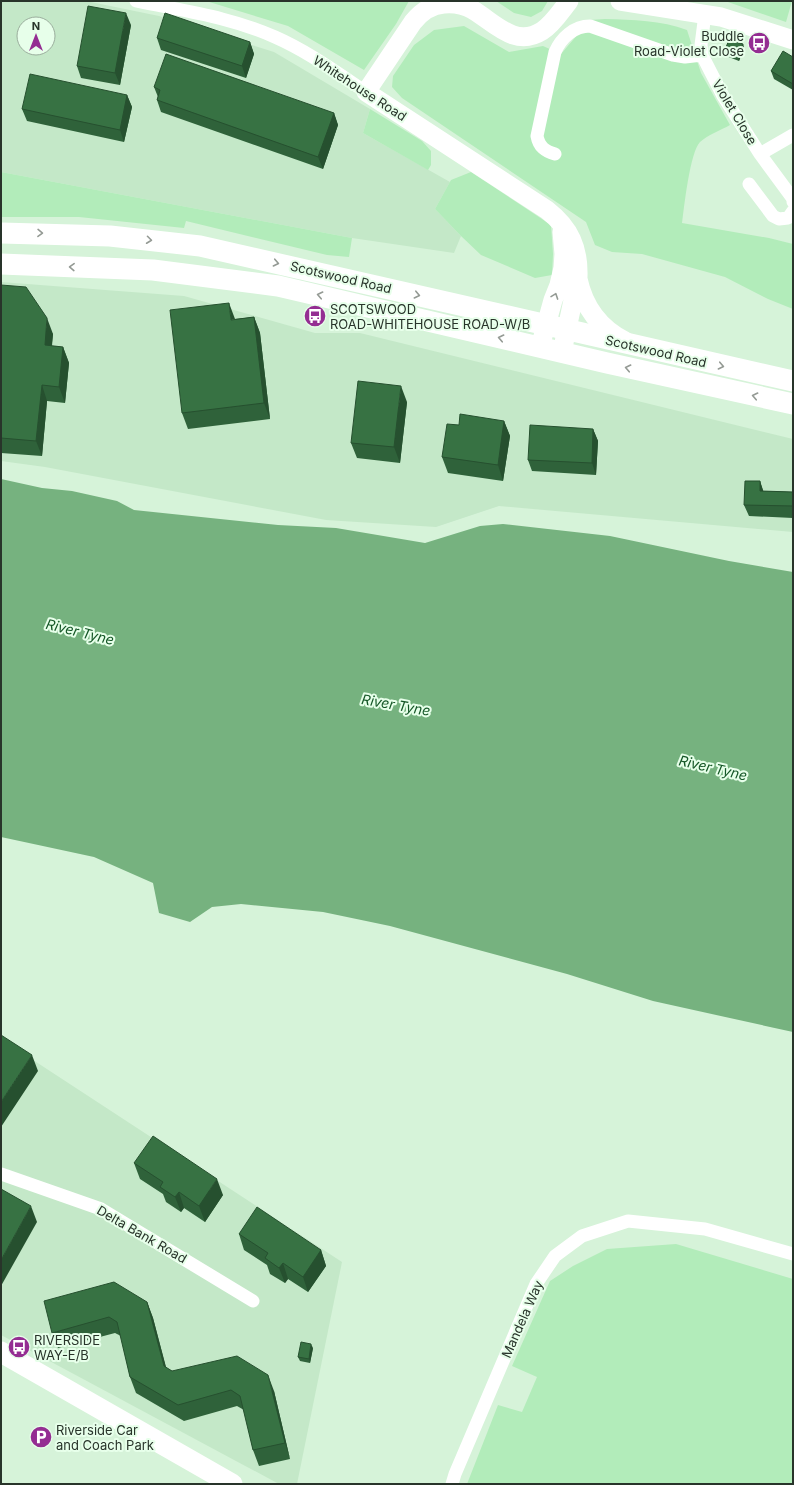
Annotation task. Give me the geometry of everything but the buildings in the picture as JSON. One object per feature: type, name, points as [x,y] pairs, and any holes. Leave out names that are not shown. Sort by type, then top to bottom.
[{"type":"main road","points":[[366,92],[413,22],[421,13],[430,7],[451,3],[462,5],[473,10],[507,33],[523,37],[532,35],[545,28],[569,1]]},
{"type":"main road","points":[[620,1],[705,14],[739,22],[793,40]]},
{"type":"main road","name":"Whitehouse Road","points":[[366,92],[547,210],[561,223],[576,247],[578,267],[578,277],[568,330],[562,352]]},
{"type":"main road","points":[[540,347],[563,268],[564,243],[561,223]]},
{"type":"main road","name":"Scotswood Road","points":[[1,233],[110,236],[200,246],[793,381]]},
{"type":"main road","name":"Scotswood Road","points":[[1,264],[153,270],[270,285],[793,404]]},
{"type":"main road","points":[[578,277],[581,293],[590,310],[603,326],[616,336],[635,346]]},
{"type":"main road","points":[[1,1352],[232,1484]]},
{"type":"street","name":"Whitehouse Road","points":[[136,1],[227,20],[274,36],[297,47],[366,92]]},
{"type":"street","name":"Violet Close","points":[[705,14],[701,45],[702,55],[723,96],[760,154],[793,199],[793,202]]},
{"type":"street","points":[[555,154],[543,149],[537,136],[555,52],[559,44],[570,32],[581,27],[590,26],[673,55],[685,57],[702,55]]},
{"type":"street","points":[[760,154],[793,135]]},
{"type":"street","points":[[749,184],[773,216],[779,219],[788,218],[793,212]]},
{"type":"street","name":"Delta Bank Road","points":[[1,1174],[101,1209],[253,1301]]},
{"type":"street","name":"Mandela Way","points":[[452,1484],[536,1284],[555,1256],[582,1236],[628,1221],[705,1228],[793,1254]]},
{"type":"shaded area","points":[[1,1],[86,1],[159,16],[274,52],[370,109],[363,133],[450,182],[435,209],[461,236],[454,253],[352,238],[1,172]]},
{"type":"shaded area","points":[[206,1],[409,1],[396,24],[364,70],[288,26]]},
{"type":"shaded area","points":[[496,1],[548,1],[542,11],[531,17],[514,13]]},
{"type":"shaded area","points":[[725,1],[792,1],[786,22]]},
{"type":"shaded area","points":[[605,19],[657,22],[687,30],[701,73],[730,125],[703,139],[696,148],[690,168],[682,223],[769,238],[793,244],[793,309],[768,299],[725,277],[642,254],[612,252],[595,245],[586,222],[402,98],[392,87],[393,76],[414,45],[434,30],[464,26],[509,52],[543,46],[561,54],[590,20]]},
{"type":"shaded area","points":[[370,109],[422,141],[431,151],[431,165],[428,170],[363,133]]},
{"type":"shaded area","points":[[1,172],[352,238],[349,257],[327,255],[186,221],[184,228],[79,217],[1,217]]},
{"type":"shaded area","points":[[471,172],[551,225],[553,254],[552,275],[535,278],[481,255],[435,209],[451,180]]},
{"type":"shaded area","points":[[1,282],[184,296],[315,333],[360,333],[793,439],[793,532],[499,506],[436,527],[326,520],[45,467],[1,461]]},
{"type":"shaded area","points":[[1,1039],[342,1262],[297,1484],[279,1484],[1,1335]]},
{"type":"shaded area","points":[[676,1244],[793,1279],[793,1484],[467,1484],[498,1405],[522,1412],[537,1377],[512,1366],[550,1281],[573,1266],[607,1249]]},
{"type":"water","name":"River Tyne","points":[[1,479],[42,488],[72,491],[117,501],[134,510],[278,525],[336,528],[425,543],[480,526],[503,524],[610,536],[729,561],[793,572],[793,1032],[653,1001],[567,974],[390,926],[323,912],[241,904],[212,907],[190,922],[159,913],[153,883],[94,857],[1,837]]},
{"type":"place","name":"Buddle Road-Violet Close","points":[[759,43]]},
{"type":"place","name":"SCOTSWOOD ROAD-WHITEHOUSE ROAD-W/B","points":[[315,316]]},
{"type":"place","name":"RIVERSIDE WAY-E/B","points":[[19,1347]]},
{"type":"place","name":"Riverside Car and Coach Park","points":[[41,1437]]}]
